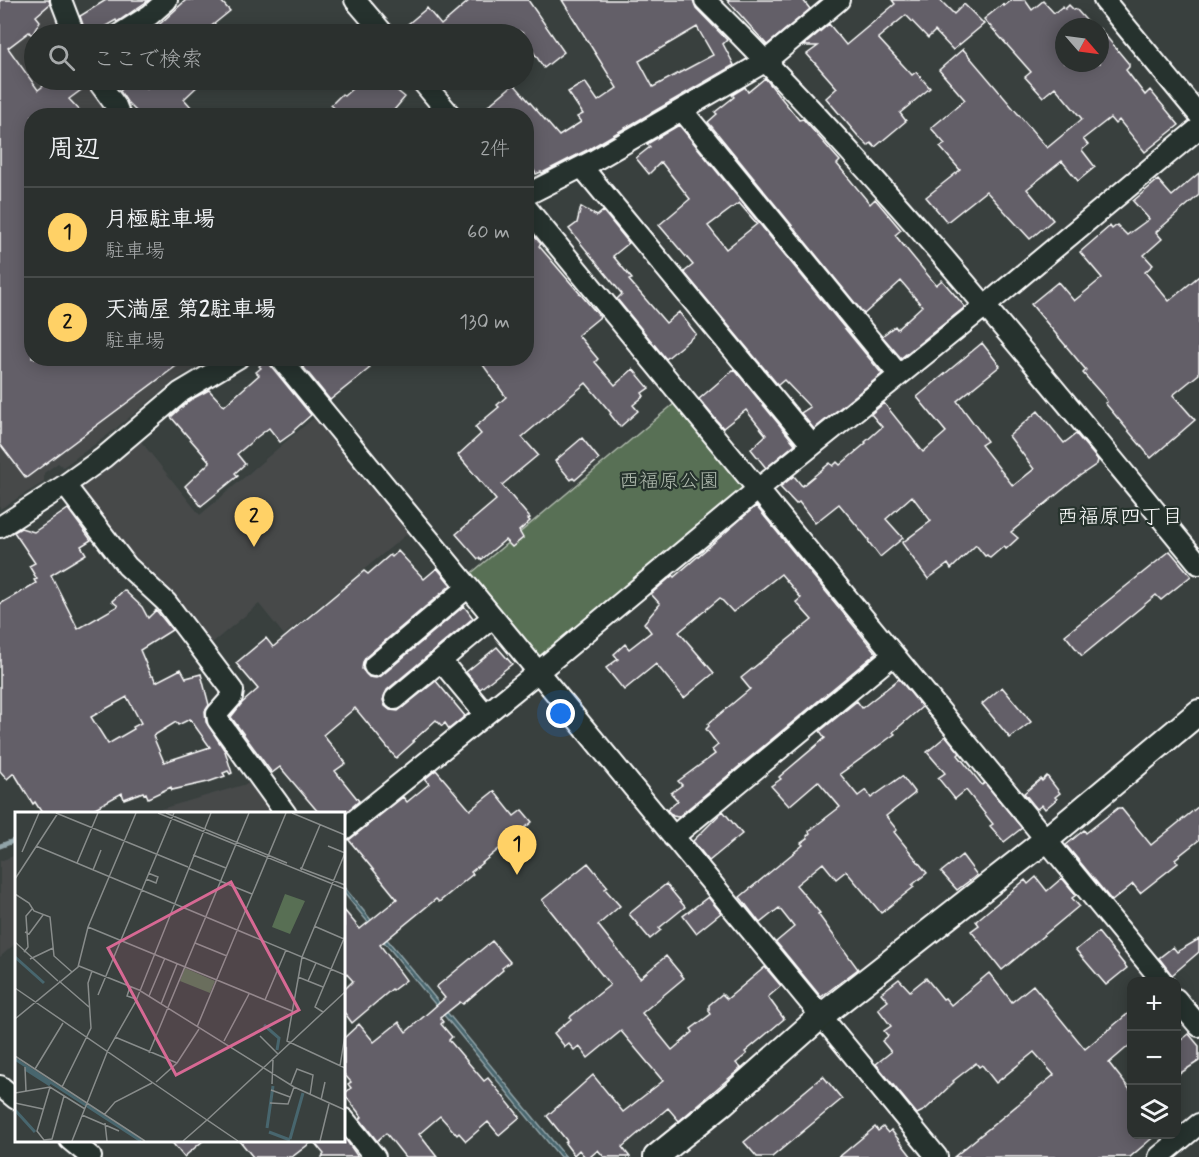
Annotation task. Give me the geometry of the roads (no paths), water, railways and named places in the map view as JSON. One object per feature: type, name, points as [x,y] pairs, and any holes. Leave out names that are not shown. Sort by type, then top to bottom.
[{"type":"street","points":[[61,0],[70,24]]},
{"type":"street","points":[[134,24],[167,0]]},
{"type":"street","points":[[355,0],[375,24]]},
{"type":"street","points":[[1104,0],[1199,115]]},
{"type":"street","points":[[711,2],[893,201],[985,306],[1199,564]]},
{"type":"street","points":[[534,191],[582,167],[766,61],[825,4]]},
{"type":"street","points":[[104,90],[117,108]]},
{"type":"street","points":[[429,90],[444,108]]},
{"type":"street","points":[[682,110],[899,375]]},
{"type":"street","points":[[345,828],[985,306],[1199,128]]},
{"type":"street","points":[[582,167],[812,446]]},
{"type":"street","points":[[534,217],[1160,977]]},
{"type":"street","points":[[0,527],[103,458],[182,392],[225,366]]},
{"type":"street","points":[[287,366],[937,1157]]},
{"type":"street","points":[[65,485],[127,566],[166,602],[233,691],[232,697],[217,714],[218,720],[285,812]]},
{"type":"street","points":[[374,666],[468,587]]},
{"type":"street","points":[[395,699],[493,617]]},
{"type":"street","points":[[673,837],[893,654]]},
{"type":"street","points":[[441,661],[485,714]]},
{"type":"street","points":[[656,1157],[723,1103],[820,1017],[1047,839],[1199,712]]},
{"type":"street","points":[[1181,1005],[1199,1026]]},
{"type":"street","points":[[0,1086],[15,1098]]},
{"type":"street","points":[[345,1120],[375,1157]]},
{"type":"street","points":[[1160,1157],[1199,1124]]},
{"type":"street","points":[[72,1142],[91,1157]]},
{"type":"water","points":[[345,888],[566,1157],[560,1157],[345,894]]},
{"type":"waterway","points":[[0,846],[15,840]]},
{"type":"place","name":"天満屋 第2駐車場","points":[[254,547]]},
{"type":"place","name":"月極駐車場","points":[[517,875]]},
{"type":"district","name":"西福原四丁目","points":[[1120,516]]},
{"type":"park label","name":"西福原公園","points":[[669,480]]}]
